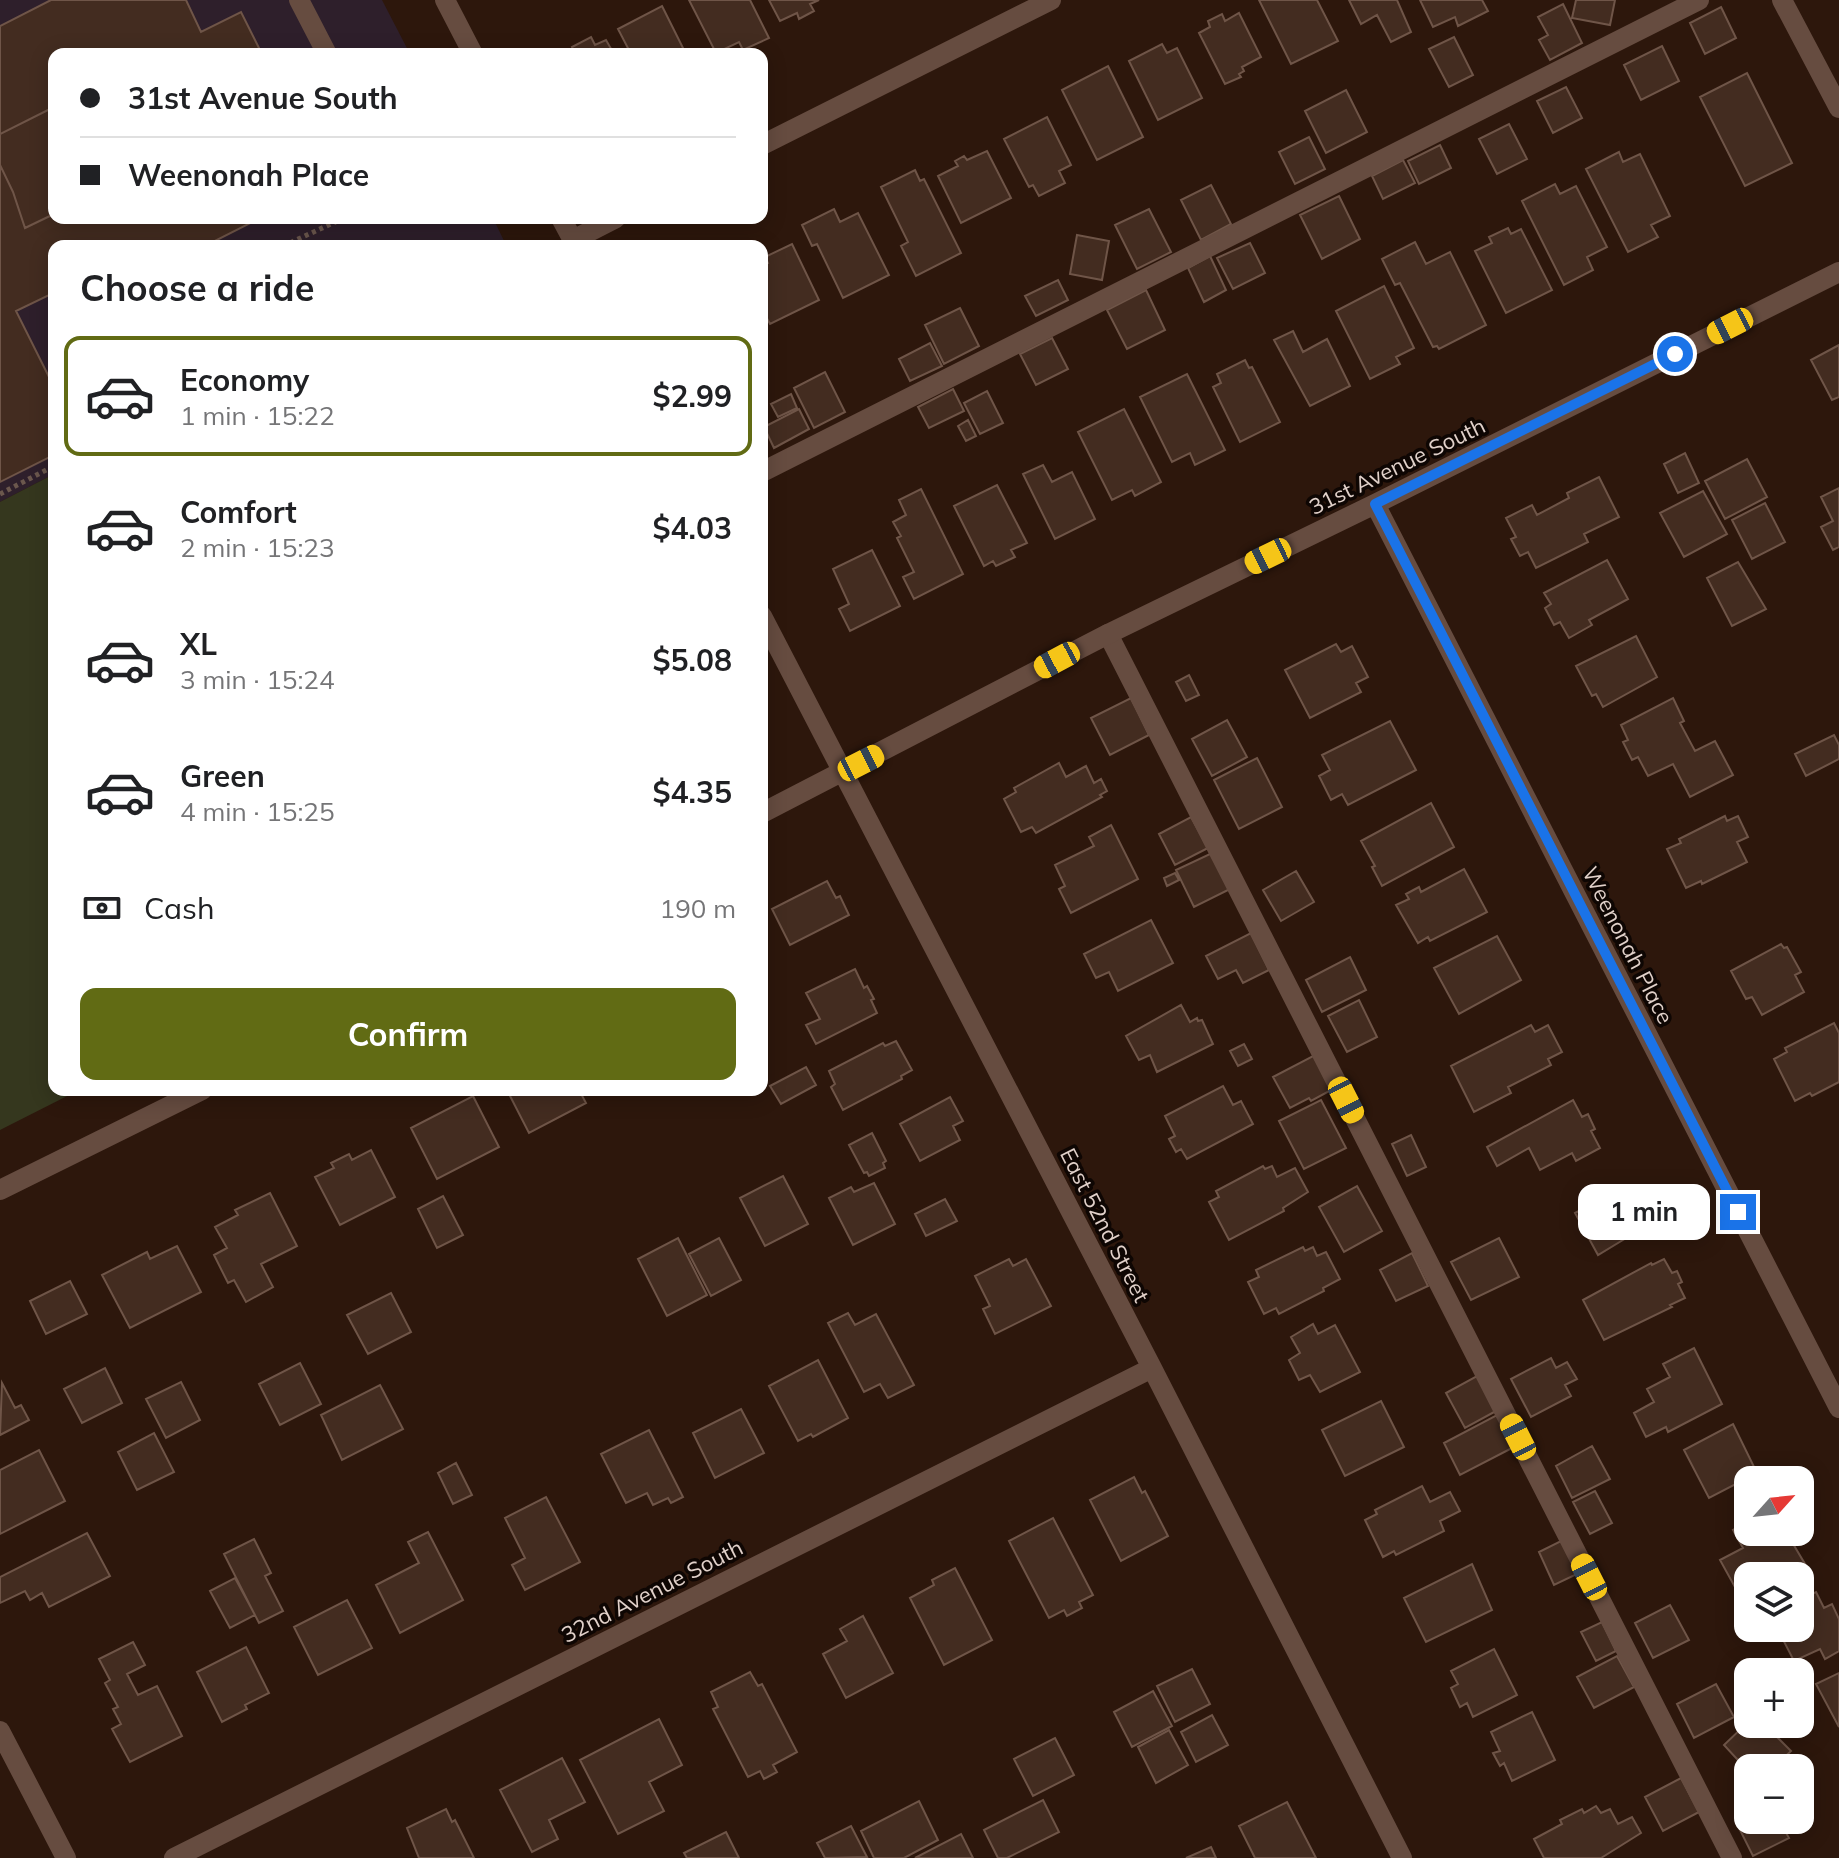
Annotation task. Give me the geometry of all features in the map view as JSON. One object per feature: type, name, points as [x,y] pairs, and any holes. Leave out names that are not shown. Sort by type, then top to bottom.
[{"type":"street","points":[[299,0],[324,48]]},
{"type":"street","points":[[445,0],[470,48]]},
{"type":"street","points":[[768,142],[1051,0]]},
{"type":"street","points":[[768,469],[1699,0]]},
{"type":"street","points":[[1782,0],[1839,108]]},
{"type":"street","points":[[580,240],[606,224]]},
{"type":"street","name":"31st Avenue South","points":[[768,810],[1108,634],[1839,272]]},
{"type":"street","name":"Weenonah Place","points":[[1375,504],[1839,1408]]},
{"type":"street","name":"East 52nd Street","points":[[768,628],[1402,1858]]},
{"type":"street","points":[[1108,634],[1732,1858]]},
{"type":"street","points":[[0,1190],[190,1096]]},
{"type":"street","name":"32nd Avenue South","points":[[174,1858],[1152,1368]]},
{"type":"street","points":[[0,1731],[66,1858]]},
{"type":"path","points":[[296,240],[331,224]]},
{"type":"path","points":[[0,494],[48,469]]},
{"type":"shaded area","points":[[0,0],[382,0],[407,48],[48,48],[48,224],[496,224],[504,240],[48,240],[48,477],[0,502]]},
{"type":"green space","points":[[48,477],[48,1096],[67,1096],[0,1130],[0,502]]},
{"type":"building","points":[[51,0],[186,0],[201,32],[241,12],[259,48],[48,48],[48,110],[0,134],[0,26]]},
{"type":"building","points":[[689,0],[750,0],[769,38],[747,48],[742,48],[739,42],[726,48],[713,48]]},
{"type":"building","points":[[769,0],[819,0],[810,4],[814,11],[799,19],[797,13],[780,21]]},
{"type":"building","points":[[1259,0],[1317,0],[1338,41],[1291,64]]},
{"type":"building","points":[[1349,0],[1397,0],[1411,32],[1391,42],[1377,15],[1361,24]]},
{"type":"building","points":[[1420,0],[1482,0],[1488,11],[1458,26],[1455,17],[1433,27]]},
{"type":"building","points":[[1576,0],[1615,0],[1610,25],[1572,18]]},
{"type":"building","points":[[1563,4],[1582,43],[1550,60],[1539,40],[1548,35],[1538,17]]},
{"type":"building","points":[[662,6],[683,48],[628,48],[618,29]]},
{"type":"building","points":[[1721,7],[1736,38],[1705,54],[1690,23]]},
{"type":"building","points":[[1239,13],[1261,57],[1242,67],[1241,77],[1225,84],[1199,33],[1210,27],[1208,21],[1222,14],[1225,21]]},
{"type":"building","points":[[591,37],[595,45],[606,40],[611,48],[572,48]]},
{"type":"building","points":[[1454,37],[1473,75],[1449,87],[1429,49]]},
{"type":"building","points":[[1162,44],[1167,53],[1177,48],[1202,98],[1158,120],[1129,61]]},
{"type":"building","points":[[1662,46],[1679,81],[1641,100],[1624,65]]},
{"type":"building","points":[[1108,66],[1143,137],[1097,160],[1062,90]]},
{"type":"building","points":[[1747,73],[1792,163],[1745,186],[1700,97]]},
{"type":"building","points":[[1566,87],[1582,118],[1553,133],[1537,101]]},
{"type":"building","points":[[1346,90],[1367,132],[1326,153],[1305,111]]},
{"type":"building","points":[[48,110],[48,217],[25,228],[0,165],[0,134]]},
{"type":"building","points":[[1047,117],[1071,165],[1059,171],[1065,183],[1039,196],[1033,185],[1029,187],[1004,139]]},
{"type":"building","points":[[1509,124],[1527,159],[1497,174],[1479,139]]},
{"type":"building","points":[[1309,137],[1325,169],[1295,184],[1279,152]]},
{"type":"building","points":[[1440,145],[1451,168],[1419,184],[1408,161]]},
{"type":"building","points":[[987,151],[1011,198],[961,223],[938,176],[958,166],[955,161],[964,156],[967,160]]},
{"type":"building","points":[[1619,152],[1623,162],[1640,154],[1670,216],[1651,225],[1658,237],[1628,252],[1586,169]]},
{"type":"building","points":[[1403,160],[1415,183],[1383,199],[1372,176]]},
{"type":"building","points":[[0,165],[25,228],[48,217],[48,224],[248,224],[217,240],[48,240],[48,295],[16,311],[48,375],[48,458],[0,482]]},
{"type":"building","points":[[915,170],[920,181],[924,179],[961,253],[916,276],[901,246],[908,242],[881,187]]},
{"type":"building","points":[[1555,184],[1560,194],[1576,186],[1607,247],[1587,257],[1593,270],[1564,285],[1522,201]]},
{"type":"building","points":[[1211,185],[1231,224],[1201,240],[1181,200]]},
{"type":"building","points":[[1339,196],[1360,239],[1322,259],[1300,215]]},
{"type":"building","points":[[834,209],[840,222],[858,213],[889,275],[843,298],[817,244],[812,246],[802,225]]},
{"type":"building","points":[[1149,209],[1171,252],[1137,269],[1115,225]]},
{"type":"building","points":[[1508,228],[1511,234],[1521,229],[1552,290],[1506,313],[1475,251],[1492,243],[1489,237]]},
{"type":"building","points":[[1077,235],[1109,241],[1102,280],[1070,274]]},
{"type":"building","points":[[1415,242],[1426,264],[1450,252],[1486,325],[1439,349],[1433,347],[1400,283],[1395,285],[1382,259]]},
{"type":"building","points":[[1250,243],[1265,273],[1233,289],[1217,258]]},
{"type":"building","points":[[792,244],[819,300],[770,324],[768,320],[768,256]]},
{"type":"building","points":[[1210,256],[1226,290],[1204,302],[1188,268]]},
{"type":"building","points":[[1058,280],[1068,300],[1036,316],[1025,296]]},
{"type":"building","points":[[1384,286],[1414,348],[1396,357],[1400,364],[1370,379],[1336,311]]},
{"type":"building","points":[[1146,290],[1165,330],[1127,349],[1107,310]]},
{"type":"building","points":[[960,308],[979,346],[944,364],[925,325]]},
{"type":"building","points":[[1293,331],[1303,352],[1327,339],[1350,386],[1310,406],[1274,340]]},
{"type":"building","points":[[1052,338],[1068,369],[1036,385],[1020,354]]},
{"type":"building","points":[[930,343],[942,366],[910,381],[899,359]]},
{"type":"building","points":[[1839,345],[1839,397],[1832,400],[1811,360]]},
{"type":"building","points":[[1245,360],[1249,368],[1252,367],[1280,422],[1240,442],[1213,387],[1221,383],[1217,374]]},
{"type":"building","points":[[825,372],[845,412],[814,428],[794,388]]},
{"type":"building","points":[[1187,374],[1225,450],[1195,465],[1190,453],[1172,462],[1140,397]]},
{"type":"building","points":[[953,389],[964,411],[929,428],[918,407]]},
{"type":"building","points":[[987,391],[1003,423],[980,434],[964,403]]},
{"type":"building","points":[[791,394],[797,408],[778,417],[771,404]]},
{"type":"building","points":[[799,409],[809,429],[774,448],[768,435],[768,425]]},
{"type":"building","points":[[1124,409],[1161,482],[1135,496],[1132,490],[1112,500],[1078,432]]},
{"type":"building","points":[[968,420],[976,436],[966,441],[958,426]]},
{"type":"building","points":[[1685,453],[1699,483],[1678,493],[1664,464]]},
{"type":"building","points":[[1747,459],[1767,497],[1725,519],[1705,481]]},
{"type":"building","points":[[1043,465],[1052,482],[1072,472],[1095,519],[1055,539],[1023,474]]},
{"type":"building","points":[[1599,477],[1619,517],[1584,534],[1588,542],[1536,568],[1528,552],[1520,556],[1511,539],[1516,537],[1506,518],[1532,505],[1537,515],[1569,498],[1567,493]]},
{"type":"building","points":[[997,485],[1027,543],[1011,550],[1015,557],[996,566],[993,561],[984,566],[954,506]]},
{"type":"building","points":[[1839,488],[1839,547],[1833,550],[1821,527],[1833,521],[1821,497]]},
{"type":"building","points":[[921,489],[963,574],[914,599],[903,577],[914,572],[897,538],[901,536],[893,522],[906,515],[899,500]]},
{"type":"building","points":[[1703,491],[1727,534],[1684,557],[1660,513]]},
{"type":"building","points":[[1765,503],[1785,542],[1752,559],[1732,520]]},
{"type":"building","points":[[872,550],[900,606],[850,631],[839,609],[849,604],[833,569]]},
{"type":"building","points":[[1607,560],[1628,599],[1589,620],[1592,625],[1569,638],[1560,622],[1554,625],[1545,608],[1551,604],[1544,593]]},
{"type":"building","points":[[1738,562],[1766,609],[1732,626],[1707,578]]},
{"type":"building","points":[[1636,636],[1657,677],[1603,707],[1596,694],[1592,696],[1576,666]]},
{"type":"building","points":[[1336,644],[1341,652],[1352,646],[1368,677],[1356,683],[1361,692],[1310,718],[1285,670]]},
{"type":"building","points":[[1189,675],[1199,695],[1186,701],[1176,682]]},
{"type":"building","points":[[1131,698],[1149,735],[1110,755],[1091,718]]},
{"type":"building","points":[[1673,698],[1684,721],[1680,723],[1695,751],[1715,741],[1733,775],[1690,797],[1673,764],[1648,776],[1638,757],[1632,760],[1623,742],[1628,740],[1621,725]]},
{"type":"building","points":[[1227,720],[1247,757],[1212,776],[1192,739]]},
{"type":"building","points":[[1390,721],[1416,770],[1348,805],[1342,794],[1331,800],[1319,776],[1330,770],[1322,755]]},
{"type":"building","points":[[1834,735],[1839,745],[1839,759],[1806,776],[1795,754]]},
{"type":"building","points":[[1257,758],[1282,807],[1239,829],[1214,780]]},
{"type":"building","points":[[1059,763],[1066,777],[1086,766],[1094,783],[1101,779],[1107,791],[1100,795],[1102,797],[1036,833],[1032,827],[1021,832],[1004,799],[1016,792],[1014,788]]},
{"type":"building","points":[[1431,803],[1454,847],[1382,886],[1361,841]]},
{"type":"building","points":[[1725,816],[1727,821],[1738,816],[1748,837],[1737,842],[1747,862],[1702,884],[1701,881],[1686,888],[1667,849],[1681,843],[1679,839]]},
{"type":"building","points":[[1191,817],[1208,848],[1175,865],[1159,834]]},
{"type":"building","points":[[1111,825],[1138,879],[1071,913],[1059,889],[1065,886],[1055,865],[1094,846],[1089,837]]},
{"type":"building","points":[[1212,853],[1230,889],[1194,907],[1176,870]]},
{"type":"building","points":[[1464,869],[1487,912],[1430,941],[1428,937],[1418,943],[1396,905],[1409,899],[1406,894],[1419,887],[1421,892]]},
{"type":"building","points":[[1296,871],[1314,902],[1281,921],[1263,890]]},
{"type":"building","points":[[1175,873],[1179,880],[1167,886],[1164,878]]},
{"type":"building","points":[[827,881],[836,898],[840,896],[849,915],[790,945],[772,909]]},
{"type":"building","points":[[1151,920],[1173,963],[1118,991],[1109,972],[1096,978],[1084,954]]},
{"type":"building","points":[[1251,933],[1269,970],[1243,983],[1236,970],[1218,979],[1206,956]]},
{"type":"building","points":[[1497,936],[1521,980],[1459,1014],[1434,968]]},
{"type":"building","points":[[1781,944],[1787,947],[1801,972],[1795,975],[1804,992],[1762,1015],[1752,997],[1746,999],[1731,971]]},
{"type":"building","points":[[1350,957],[1366,990],[1322,1012],[1306,980]]},
{"type":"building","points":[[855,969],[864,988],[867,986],[874,999],[871,1000],[877,1013],[816,1044],[806,1025],[820,1019],[806,993]]},
{"type":"building","points":[[1359,1000],[1377,1037],[1347,1052],[1328,1016]]},
{"type":"building","points":[[1181,1005],[1190,1022],[1197,1018],[1198,1021],[1202,1020],[1213,1044],[1157,1072],[1150,1055],[1139,1060],[1126,1036]]},
{"type":"building","points":[[1834,1023],[1839,1033],[1839,1082],[1795,1101],[1774,1059],[1787,1052],[1785,1048]]},
{"type":"building","points":[[1531,1025],[1535,1032],[1548,1025],[1562,1052],[1548,1059],[1551,1065],[1508,1087],[1511,1093],[1474,1112],[1451,1066]]},
{"type":"building","points":[[896,1041],[912,1070],[901,1076],[902,1079],[843,1110],[831,1087],[835,1084],[829,1071],[883,1043],[885,1046]]},
{"type":"building","points":[[1244,1044],[1252,1059],[1238,1066],[1230,1051]]},
{"type":"building","points":[[1315,1055],[1333,1089],[1290,1108],[1273,1077]]},
{"type":"building","points":[[806,1067],[816,1085],[781,1104],[770,1086]]},
{"type":"building","points":[[1223,1086],[1233,1105],[1241,1101],[1253,1124],[1187,1159],[1181,1149],[1176,1152],[1169,1139],[1175,1136],[1165,1116]]},
{"type":"building","points":[[473,1096],[499,1147],[437,1179],[411,1128]]},
{"type":"building","points":[[510,1096],[582,1096],[586,1103],[529,1133]]},
{"type":"building","points":[[950,1097],[963,1121],[953,1126],[960,1140],[920,1161],[900,1124]]},
{"type":"building","points":[[1321,1100],[1346,1148],[1304,1169],[1279,1121]]},
{"type":"building","points":[[1573,1100],[1582,1117],[1588,1114],[1595,1129],[1591,1131],[1600,1148],[1576,1161],[1572,1153],[1540,1170],[1529,1148],[1497,1166],[1487,1147]]},
{"type":"building","points":[[872,1133],[886,1161],[883,1163],[885,1168],[869,1176],[867,1172],[864,1173],[849,1145]]},
{"type":"building","points":[[1411,1135],[1426,1167],[1407,1176],[1392,1144]]},
{"type":"building","points":[[371,1150],[395,1197],[340,1225],[315,1177],[334,1168],[331,1163],[349,1154],[352,1160]]},
{"type":"building","points":[[1263,1166],[1265,1169],[1272,1166],[1277,1177],[1295,1168],[1308,1192],[1283,1208],[1284,1211],[1229,1240],[1209,1202],[1219,1197],[1216,1191]]},
{"type":"building","points":[[783,1176],[808,1224],[765,1246],[740,1198]]},
{"type":"building","points":[[874,1183],[895,1224],[853,1245],[829,1198],[851,1187],[854,1192]]},
{"type":"building","points":[[1357,1186],[1382,1231],[1344,1252],[1319,1207]]},
{"type":"building","points":[[1626,1189],[1646,1226],[1598,1255],[1575,1213]]},
{"type":"building","points":[[270,1193],[297,1246],[261,1264],[273,1287],[246,1302],[234,1280],[228,1283],[214,1255],[227,1248],[215,1227],[238,1215],[235,1210]]},
{"type":"building","points":[[443,1196],[463,1235],[437,1248],[418,1209]]},
{"type":"building","points":[[945,1199],[957,1221],[926,1236],[915,1214]]},
{"type":"building","points":[[678,1238],[707,1295],[667,1316],[638,1259]]},
{"type":"building","points":[[719,1238],[741,1280],[711,1296],[689,1254]]},
{"type":"building","points":[[1499,1238],[1519,1277],[1471,1300],[1451,1262]]},
{"type":"building","points":[[177,1246],[201,1292],[130,1328],[102,1275],[147,1252],[150,1259]]},
{"type":"building","points":[[1303,1247],[1305,1251],[1313,1247],[1317,1256],[1326,1252],[1340,1279],[1323,1288],[1324,1291],[1279,1314],[1276,1308],[1264,1314],[1248,1282],[1259,1277],[1256,1270]]},
{"type":"building","points":[[1412,1253],[1428,1286],[1396,1301],[1380,1270]]},
{"type":"building","points":[[1009,1259],[1013,1266],[1026,1259],[1051,1306],[995,1334],[983,1309],[990,1306],[975,1276]]},
{"type":"building","points":[[1664,1259],[1672,1273],[1677,1271],[1682,1282],[1678,1284],[1685,1298],[1604,1340],[1583,1300]]},
{"type":"building","points":[[70,1281],[87,1314],[46,1334],[30,1301]]},
{"type":"building","points":[[391,1293],[411,1332],[368,1354],[347,1315]]},
{"type":"building","points":[[848,1313],[855,1325],[876,1314],[914,1385],[888,1398],[880,1384],[864,1392],[828,1323]]},
{"type":"building","points":[[1313,1324],[1318,1334],[1335,1325],[1360,1372],[1320,1392],[1310,1375],[1299,1380],[1289,1360],[1300,1353],[1291,1337]]},
{"type":"building","points":[[1694,1348],[1722,1404],[1668,1432],[1666,1427],[1646,1437],[1634,1413],[1654,1402],[1647,1389],[1670,1377],[1663,1364]]},
{"type":"building","points":[[1551,1358],[1556,1368],[1567,1362],[1577,1379],[1565,1385],[1571,1396],[1531,1417],[1511,1379]]},
{"type":"building","points":[[818,1360],[848,1418],[813,1437],[811,1434],[798,1441],[769,1386]]},
{"type":"building","points":[[300,1363],[321,1404],[280,1425],[259,1384]]},
{"type":"building","points":[[105,1368],[122,1403],[82,1423],[64,1389]]},
{"type":"building","points":[[1477,1376],[1496,1411],[1465,1428],[1446,1393]]},
{"type":"building","points":[[181,1382],[200,1420],[166,1438],[146,1399]]},
{"type":"building","points":[[2,1383],[15,1408],[21,1405],[29,1420],[0,1435]]},
{"type":"building","points":[[380,1385],[403,1429],[342,1460],[321,1415]]},
{"type":"building","points":[[1381,1401],[1404,1447],[1345,1476],[1322,1430]]},
{"type":"building","points":[[741,1409],[764,1453],[715,1478],[693,1433]]},
{"type":"building","points":[[1497,1415],[1514,1447],[1460,1475],[1444,1443]]},
{"type":"building","points":[[1733,1424],[1754,1466],[1734,1466],[1734,1485],[1709,1498],[1684,1450]]},
{"type":"building","points":[[649,1430],[683,1497],[671,1503],[668,1498],[653,1505],[647,1493],[626,1503],[601,1454]]},
{"type":"building","points":[[154,1433],[174,1472],[137,1490],[118,1452]]},
{"type":"building","points":[[1592,1446],[1610,1479],[1572,1498],[1556,1466]]},
{"type":"building","points":[[39,1450],[65,1501],[0,1534],[0,1470]]},
{"type":"building","points":[[456,1463],[472,1495],[453,1504],[438,1473]]},
{"type":"building","points":[[1134,1477],[1142,1493],[1145,1491],[1168,1536],[1121,1561],[1090,1500]]},
{"type":"building","points":[[1422,1486],[1430,1502],[1450,1492],[1460,1511],[1440,1521],[1444,1531],[1396,1555],[1394,1551],[1383,1557],[1365,1520],[1377,1514],[1375,1510]]},
{"type":"building","points":[[1595,1491],[1612,1523],[1590,1534],[1573,1502]]},
{"type":"building","points":[[546,1497],[580,1562],[525,1590],[512,1565],[525,1558],[505,1518]]},
{"type":"building","points":[[1053,1518],[1093,1595],[1079,1602],[1082,1608],[1067,1616],[1064,1610],[1049,1618],[1009,1541]]},
{"type":"building","points":[[428,1532],[463,1600],[400,1633],[376,1585],[419,1563],[408,1542]]},
{"type":"building","points":[[87,1533],[110,1576],[49,1607],[42,1593],[30,1600],[25,1591],[0,1603],[0,1577]]},
{"type":"building","points":[[254,1539],[271,1573],[265,1576],[283,1611],[259,1623],[224,1554]]},
{"type":"building","points":[[1563,1540],[1579,1573],[1554,1585],[1539,1552]]},
{"type":"building","points":[[1794,1546],[1804,1562],[1734,1562],[1734,1585],[1720,1560],[1743,1548]]},
{"type":"building","points":[[1472,1564],[1492,1610],[1426,1642],[1404,1598]]},
{"type":"building","points":[[955,1568],[992,1640],[944,1665],[910,1598],[934,1585],[932,1580]]},
{"type":"building","points":[[235,1578],[255,1615],[230,1628],[210,1591]]},
{"type":"building","points":[[1814,1593],[1824,1608],[1832,1604],[1839,1619],[1839,1651],[1825,1659],[1820,1649],[1800,1658],[1792,1658],[1784,1642],[1814,1642]]},
{"type":"building","points":[[347,1600],[372,1648],[318,1675],[294,1627]]},
{"type":"building","points":[[1670,1605],[1689,1640],[1653,1658],[1635,1623]]},
{"type":"building","points":[[863,1616],[893,1673],[846,1698],[823,1654],[847,1641],[840,1629]]},
{"type":"building","points":[[1602,1622],[1616,1651],[1596,1661],[1581,1632]]},
{"type":"building","points":[[133,1642],[145,1665],[127,1674],[138,1695],[157,1686],[182,1736],[130,1762],[112,1729],[121,1724],[113,1709],[118,1707],[105,1683],[110,1680],[99,1659]]},
{"type":"building","points":[[246,1647],[269,1693],[222,1722],[197,1672]]},
{"type":"building","points":[[1494,1649],[1517,1695],[1473,1717],[1467,1703],[1460,1707],[1451,1688],[1458,1684],[1451,1671]]},
{"type":"building","points":[[1617,1656],[1634,1687],[1594,1708],[1577,1677]]},
{"type":"building","points":[[1192,1669],[1210,1704],[1175,1722],[1157,1686]]},
{"type":"building","points":[[750,1672],[758,1686],[762,1684],[797,1752],[773,1765],[777,1772],[764,1779],[760,1771],[748,1777],[713,1709],[718,1707],[711,1692]]},
{"type":"building","points":[[1839,1673],[1839,1727],[1816,1684]]},
{"type":"building","points":[[1716,1684],[1734,1717],[1694,1738],[1677,1704]]},
{"type":"building","points":[[1153,1691],[1172,1726],[1132,1747],[1114,1712]]},
{"type":"building","points":[[1532,1712],[1555,1760],[1512,1781],[1504,1763],[1500,1766],[1493,1753],[1500,1751],[1491,1732]]},
{"type":"building","points":[[1212,1715],[1228,1745],[1196,1762],[1181,1732]]},
{"type":"building","points":[[659,1719],[682,1765],[649,1782],[664,1811],[618,1834],[580,1760]]},
{"type":"building","points":[[1169,1730],[1188,1765],[1156,1783],[1138,1747]]},
{"type":"building","points":[[1734,1735],[1734,1738],[1778,1738],[1791,1751],[1788,1754],[1734,1756],[1724,1745]]},
{"type":"building","points":[[1055,1738],[1074,1775],[1033,1796],[1014,1759]]},
{"type":"building","points":[[562,1758],[585,1802],[549,1820],[558,1839],[532,1852],[500,1790]]},
{"type":"building","points":[[1681,1778],[1699,1812],[1663,1831],[1645,1797]]},
{"type":"building","points":[[1043,1800],[1059,1832],[1007,1858],[998,1858],[984,1830]]},
{"type":"building","points":[[919,1801],[938,1840],[904,1858],[874,1858],[861,1831]]},
{"type":"building","points":[[1287,1802],[1316,1858],[1255,1858],[1239,1826]]},
{"type":"building","points":[[1596,1806],[1601,1813],[1610,1809],[1618,1824],[1632,1817],[1641,1833],[1601,1858],[1544,1858],[1534,1839],[1562,1824],[1560,1820]]},
{"type":"building","points":[[446,1809],[474,1858],[419,1858],[407,1828]]},
{"type":"building","points":[[851,1826],[867,1857],[825,1858],[817,1843]]},
{"type":"building","points":[[726,1832],[739,1858],[687,1858],[684,1853]]},
{"type":"building","points":[[961,1834],[973,1858],[915,1858]]},
{"type":"building","points":[[1742,1834],[1787,1834],[1789,1838],[1753,1856]]},
{"type":"building","points":[[1211,1847],[1216,1858],[1186,1858]]},
{"type":"route","points":[[1675,354],[1375,504],[1738,1212]]}]
